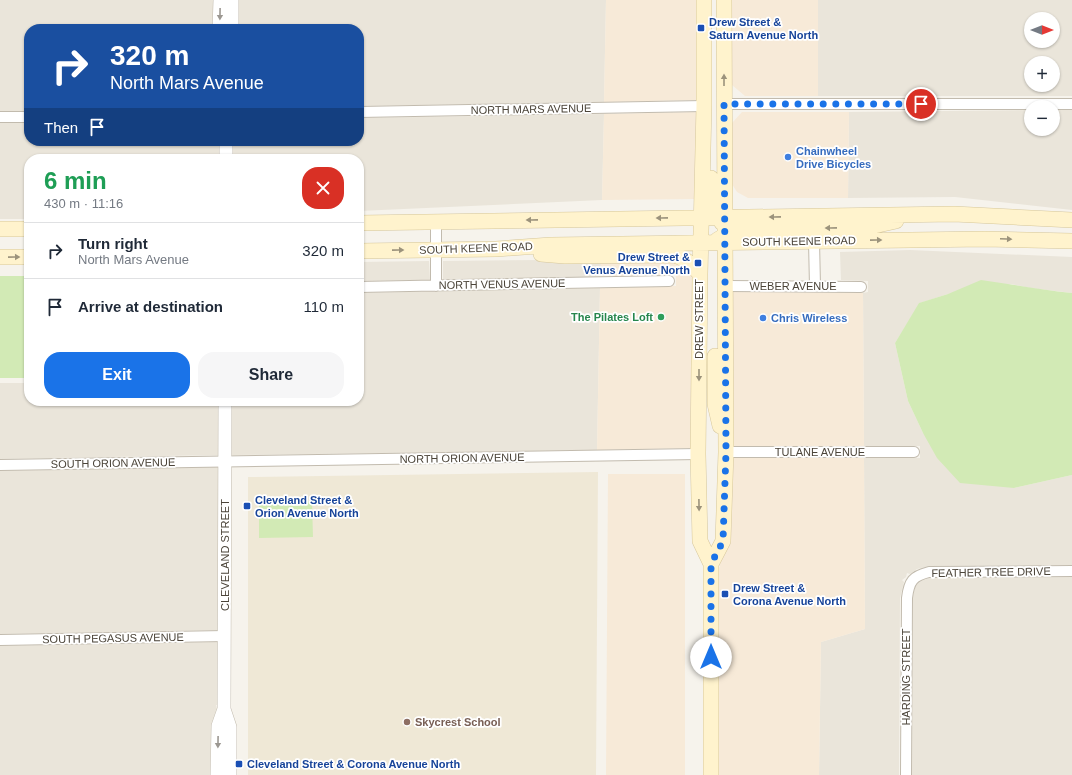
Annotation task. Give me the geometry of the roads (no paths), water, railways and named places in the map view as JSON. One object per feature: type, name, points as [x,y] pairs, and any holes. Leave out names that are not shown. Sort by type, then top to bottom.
[{"type":"main road","name":"DREW STREET","points":[[704,0],[704,106],[713,230],[726,286],[726,452],[723,541],[711,564]]},
{"type":"main road","name":"DREW STREET","points":[[711,775],[711,564],[700,541],[698,454],[700,274],[724,188],[724,0]]},
{"type":"main road","points":[[704,67],[712,106],[711,193],[715,255],[715,404],[726,452]]},
{"type":"main road","name":"SOUTH KEENE ROAD","points":[[364,251],[496,249],[713,230],[924,214],[954,214],[1072,220]]},
{"type":"main road","name":"SOUTH KEENE ROAD","points":[[364,223],[682,218],[750,242],[985,239],[1072,242]]},
{"type":"main road","points":[[364,232],[400,222]]},
{"type":"main road","points":[[0,229],[24,229]]},
{"type":"main road","points":[[496,249],[565,256],[674,255],[680,256],[689,262],[700,274]]},
{"type":"main road","points":[[0,257],[24,257]]},
{"type":"street","points":[[219,24],[220,0]]},
{"type":"street","points":[[232,0],[232,24]]},
{"type":"street","points":[[724,104],[1072,104]]},
{"type":"street","name":"NORTH MARS AVENUE","points":[[364,112],[704,106]]},
{"type":"street","points":[[0,117],[24,116]]},
{"type":"street","points":[[436,221],[436,286]]},
{"type":"street","points":[[814,241],[815,286]]},
{"type":"street","name":"NORTH VENUS AVENUE","points":[[364,287],[669,281]]},
{"type":"street","name":"WEBER AVENUE","points":[[726,286],[861,286]]},
{"type":"street","name":"CLEVELAND STREET","points":[[217,775],[218,726],[224,710],[225,406]]},
{"type":"street","name":"TULANE AVENUE","points":[[726,452],[914,452]]},
{"type":"street","name":"NORTH ORION AVENUE","points":[[225,461],[698,454]]},
{"type":"street","name":"SOUTH ORION AVENUE","points":[[0,465],[225,461]]},
{"type":"street","name":"FEATHER TREE DRIVE","points":[[911,580],[919,575],[929,572],[1072,571]]},
{"type":"street","name":"HARDING STREET","points":[[906,775],[907,598],[911,580]]},
{"type":"street","name":"SOUTH PEGASUS AVENUE","points":[[0,640],[225,636]]},
{"type":"street","name":"CLEVELAND STREET","points":[[224,710],[230,727],[230,775]]},
{"type":"place","name":"Drew Street & Saturn Avenue North","points":[[701,28]]},
{"type":"place","name":"Chainwheel Drive Bicycles","points":[[788,157]]},
{"type":"place","name":"Drew Street & Venus Avenue North","points":[[698,263]]},
{"type":"place","name":"The Pilates Loft","points":[[661,317]]},
{"type":"place","name":"Chris Wireless","points":[[763,318]]},
{"type":"place","name":"Cleveland Street & Orion Avenue North","points":[[247,506]]},
{"type":"place","name":"Drew Street & Corona Avenue North","points":[[725,594]]},
{"type":"place","name":"Skycrest School","points":[[407,722]]},
{"type":"place","name":"Cleveland Street & Corona Avenue North","points":[[239,764]]}]
